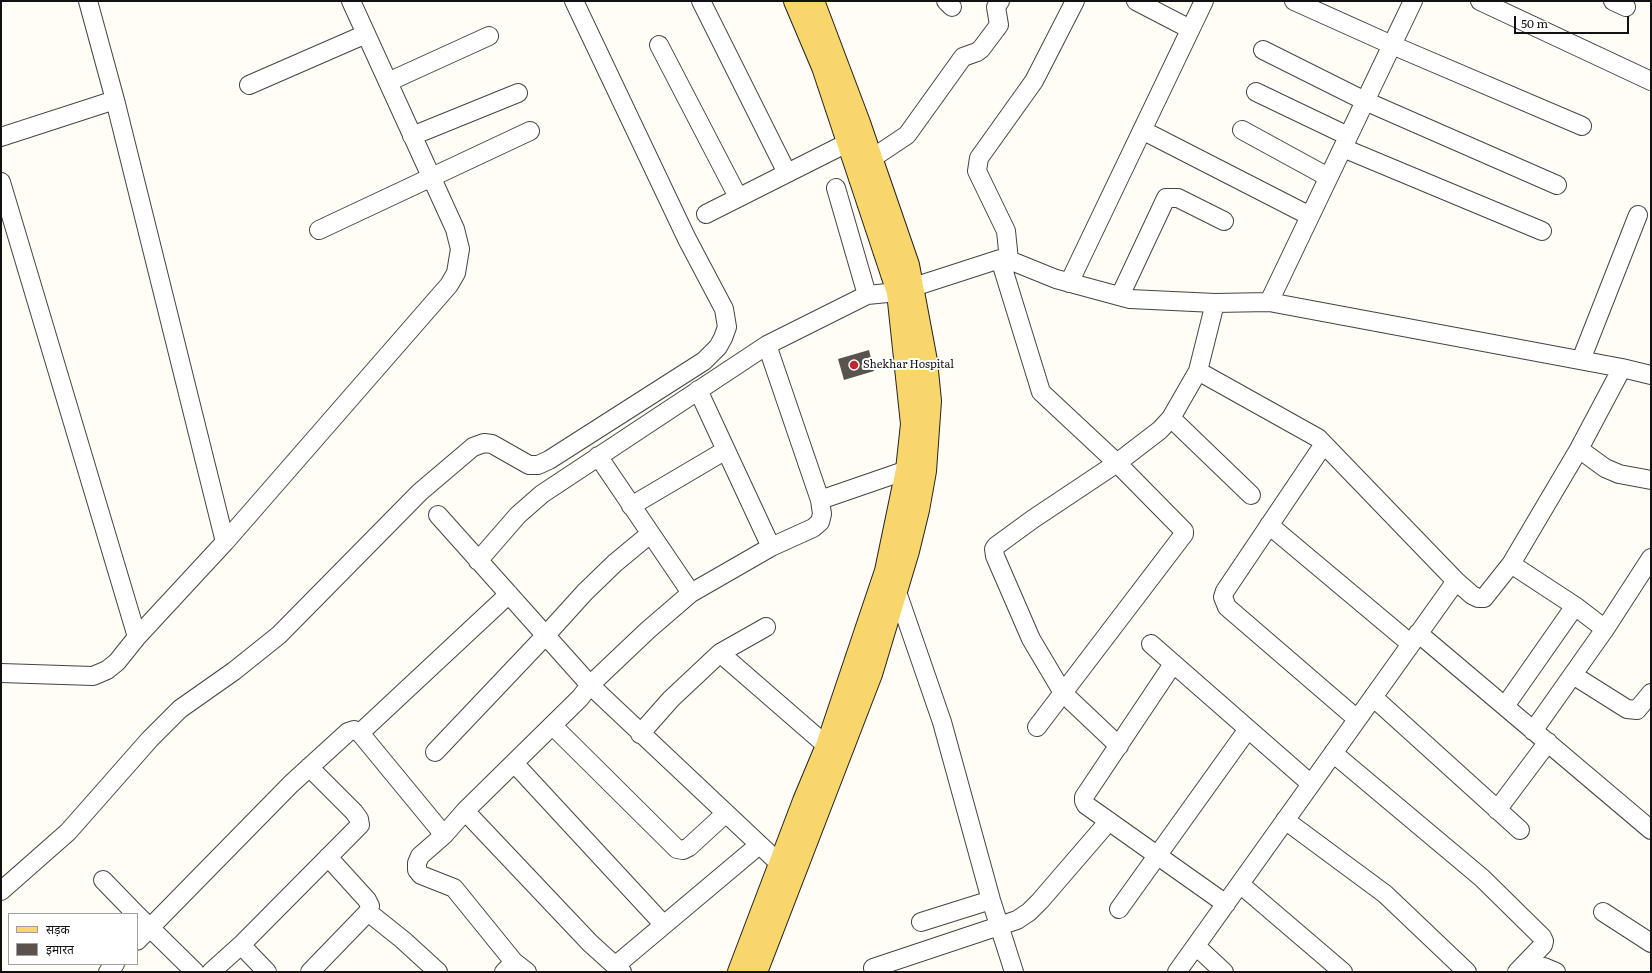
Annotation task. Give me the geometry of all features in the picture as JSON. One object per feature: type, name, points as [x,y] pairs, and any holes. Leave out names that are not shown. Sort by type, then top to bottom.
[{"type":"main road","points":[[739,972],[827,746],[886,571],[907,470],[912,424],[905,289],[908,265],[872,159],[855,138],[795,1]]},
{"type":"main road","points":[[756,972],[871,674],[920,502],[925,471],[930,401],[926,361],[905,289],[855,138],[813,1]]},
{"type":"street","points":[[88,1],[115,100],[224,542]]},
{"type":"street","points":[[1,673],[94,676],[107,670],[117,662],[137,637],[224,542],[449,286],[459,262],[460,249],[455,229],[351,1]]},
{"type":"street","points":[[1,892],[68,832],[150,739],[180,709],[234,671],[279,635],[420,492],[473,447],[484,443],[492,444],[528,465],[538,465],[549,460],[704,361],[718,347],[727,327],[724,309],[687,239],[574,1]]},
{"type":"street","points":[[701,1],[787,173]]},
{"type":"street","points":[[872,159],[907,135],[963,57],[981,49],[999,25],[996,7],[1000,1]]},
{"type":"street","points":[[1037,727],[1184,534],[1183,528],[1117,463],[1041,392],[1005,260],[1006,230],[977,171],[979,158],[1034,81],[1075,1]]},
{"type":"street","points":[[1136,1],[1190,30]]},
{"type":"street","points":[[1069,283],[1204,1]]},
{"type":"street","points":[[1294,1],[1392,45],[1582,126]]},
{"type":"street","points":[[1269,302],[1413,1]]},
{"type":"street","points":[[1480,1],[1651,81]]},
{"type":"street","points":[[249,85],[366,34]]},
{"type":"street","points":[[388,82],[489,36]]},
{"type":"street","points":[[659,45],[738,197]]},
{"type":"street","points":[[1263,50],[1365,101],[1557,185]]},
{"type":"street","points":[[1256,92],[1345,142],[1542,231]]},
{"type":"street","points":[[412,136],[518,93]]},
{"type":"street","points":[[1,137],[115,100]]},
{"type":"street","points":[[1142,130],[1310,216]]},
{"type":"street","points":[[1242,130],[1328,177]]},
{"type":"street","points":[[319,230],[530,131]]},
{"type":"street","points":[[706,214],[855,138]]},
{"type":"street","points":[[1,182],[137,637]]},
{"type":"street","points":[[836,188],[866,294]]},
{"type":"street","points":[[1120,296],[1166,198],[1178,198],[1224,221]]},
{"type":"street","points":[[1581,360],[1638,216]]},
{"type":"street","points":[[478,561],[518,514],[542,494],[767,345],[866,294],[905,289],[1005,260],[1069,283],[1147,301],[1215,303],[1269,302],[1581,360],[1651,375]]},
{"type":"street","points":[[1119,746],[1063,693],[1031,639],[995,556],[994,549],[1032,520],[1117,463],[1160,430],[1171,418],[1198,371],[1215,303]]},
{"type":"street","points":[[515,969],[454,888],[426,879],[417,870],[417,863],[420,856],[444,835],[465,811],[553,726],[580,698],[590,685],[648,630],[690,593],[771,547],[813,528],[820,522],[822,514],[820,500],[767,345]]},
{"type":"street","points":[[1198,371],[1318,438],[1456,581],[1472,595],[1478,598],[1484,598],[1511,564],[1579,449],[1622,368]]},
{"type":"street","points":[[698,390],[771,547]]},
{"type":"street","points":[[1171,418],[1250,495]]},
{"type":"street","points":[[1324,444],[1225,591],[1224,602],[1227,607],[1357,719]]},
{"type":"street","points":[[1579,449],[1605,468],[1619,474],[1651,480]]},
{"type":"street","points":[[632,506],[726,450]]},
{"type":"street","points":[[598,456],[690,593]]},
{"type":"street","points":[[820,500],[907,470]]},
{"type":"street","points":[[438,515],[590,685],[640,734],[780,864]]},
{"type":"street","points":[[1269,525],[1505,706],[1651,830]]},
{"type":"street","points":[[435,752],[585,592],[615,563],[650,534]]},
{"type":"street","points":[[1533,731],[1605,629],[1651,558]]},
{"type":"street","points":[[1511,564],[1575,606],[1605,629]]},
{"type":"street","points":[[1177,972],[1456,581]]},
{"type":"street","points":[[896,589],[942,722],[991,900],[1014,972]]},
{"type":"street","points":[[360,733],[508,594]]},
{"type":"street","points":[[1505,706],[1575,606]]},
{"type":"street","points":[[640,734],[676,694],[720,653],[766,627]]},
{"type":"street","points":[[1151,644],[1311,784]]},
{"type":"street","points":[[720,653],[827,746]]},
{"type":"street","points":[[1173,664],[1084,797],[1084,801],[1109,821],[1226,904]]},
{"type":"street","points":[[1573,675],[1627,709],[1637,710],[1650,695]]},
{"type":"street","points":[[1373,697],[1520,830]]},
{"type":"street","points":[[553,726],[677,849],[683,850],[689,847],[725,814]]},
{"type":"street","points":[[1119,909],[1248,728]]},
{"type":"street","points":[[138,940],[309,767],[348,732],[354,730],[360,733],[444,835]]},
{"type":"street","points":[[1497,810],[1548,742]]},
{"type":"street","points":[[1333,753],[1482,878],[1542,937],[1542,944],[1519,970]]},
{"type":"street","points":[[515,764],[664,925]]},
{"type":"street","points":[[211,972],[241,945],[360,824],[359,819],[309,767]]},
{"type":"street","points":[[465,811],[590,943],[619,969],[664,925],[759,845]]},
{"type":"street","points":[[1285,820],[1385,894],[1467,972]]},
{"type":"street","points":[[873,968],[1000,927],[1017,920],[1029,912],[1109,821]]},
{"type":"street","points":[[310,972],[368,912],[370,906],[367,900],[328,857]]},
{"type":"street","points":[[103,880],[134,913]]},
{"type":"street","points":[[1240,884],[1343,972]]},
{"type":"street","points":[[922,922],[991,900]]},
{"type":"street","points":[[368,912],[403,940],[438,972]]},
{"type":"street","points":[[1603,912],[1651,943]]},
{"type":"street","points":[[138,917],[195,972]]},
{"type":"street","points":[[241,945],[267,972]]},
{"type":"street","points":[[1196,946],[1224,972]]},
{"type":"street","points":[[1519,970],[1544,967],[1556,972]]},
{"type":"building","points":[[869,350],[874,371],[844,380],[838,359]]},
{"type":"place","name":"Shekhar Hospital","points":[[854,365]]}]
